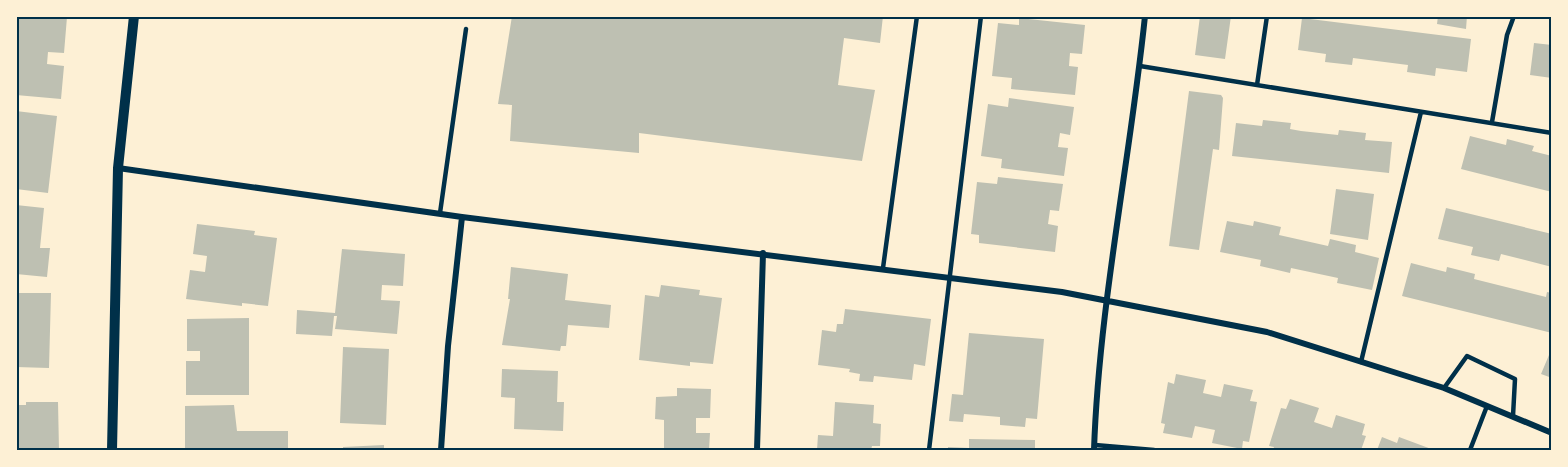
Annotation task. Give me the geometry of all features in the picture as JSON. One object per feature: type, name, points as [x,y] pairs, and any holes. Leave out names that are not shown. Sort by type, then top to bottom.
[{"type":"street","points":[[112,450],[118,168],[134,16]]},
{"type":"street","points":[[1094,448],[1096,398],[1107,301],[1145,16]]},
{"type":"street","points":[[118,168],[462,217],[883,268],[1107,301],[1267,332],[1444,388],[1551,433]]},
{"type":"street","points":[[441,450],[448,346],[462,217]]},
{"type":"street","points":[[757,450],[763,253]]},
{"type":"lane","points":[[883,268],[917,16]]},
{"type":"lane","points":[[929,450],[981,16]]},
{"type":"lane","points":[[1257,85],[1267,16]]},
{"type":"lane","points":[[1492,122],[1507,35],[1514,16]]},
{"type":"lane","points":[[440,213],[466,29]]},
{"type":"lane","points":[[1140,66],[1551,133]]},
{"type":"lane","points":[[1361,362],[1421,112]]},
{"type":"lane","points":[[1444,388],[1467,356],[1515,379],[1513,416]]},
{"type":"lane","points":[[1470,450],[1487,406]]},
{"type":"lane","points":[[1094,448],[1154,450]]},
{"type":"building","points":[[16,16],[67,17],[64,53],[48,52],[47,64],[64,66],[61,99],[16,95]]},
{"type":"building","points":[[512,16],[883,16],[880,43],[844,38],[838,85],[875,90],[862,161],[639,133],[639,153],[510,141],[512,105],[498,104]]},
{"type":"building","points":[[1200,16],[1231,16],[1225,59],[1195,55]]},
{"type":"building","points":[[1438,16],[1467,16],[1466,29],[1437,24]]},
{"type":"building","points":[[1019,18],[1085,25],[1082,54],[1070,53],[1069,66],[1078,67],[1075,95],[1011,89],[1012,78],[992,76],[998,23],[1019,25]]},
{"type":"building","points":[[1302,18],[1471,39],[1467,72],[1436,68],[1435,76],[1407,72],[1408,65],[1353,58],[1352,65],[1325,62],[1326,54],[1298,50]]},
{"type":"building","points":[[1534,43],[1552,45],[1552,78],[1530,75]]},
{"type":"building","points":[[1189,91],[1221,95],[1223,98],[1219,150],[1213,149],[1199,250],[1169,246]]},
{"type":"building","points":[[1009,98],[1074,107],[1070,135],[1060,133],[1058,147],[1068,148],[1064,176],[1001,168],[1002,159],[981,156],[988,104],[1008,107]]},
{"type":"building","points":[[16,111],[57,116],[48,193],[16,189]]},
{"type":"building","points":[[1263,120],[1291,123],[1290,129],[1301,131],[1338,135],[1339,130],[1366,133],[1365,140],[1392,142],[1389,173],[1232,156],[1236,123],[1262,126]]},
{"type":"building","points":[[1470,136],[1506,145],[1507,139],[1534,146],[1532,151],[1552,156],[1552,192],[1461,169]]},
{"type":"building","points":[[998,177],[1063,184],[1059,211],[1050,210],[1048,224],[1058,226],[1055,252],[979,243],[979,235],[971,234],[977,182],[997,184]]},
{"type":"building","points":[[1336,189],[1374,194],[1368,240],[1330,234]]},
{"type":"building","points":[[16,205],[44,208],[40,248],[50,248],[47,277],[16,274]]},
{"type":"building","points":[[1446,208],[1552,234],[1552,267],[1501,254],[1499,261],[1471,255],[1473,247],[1438,239]]},
{"type":"building","points":[[1227,221],[1253,226],[1254,221],[1281,227],[1279,235],[1328,246],[1330,239],[1356,245],[1355,252],[1379,258],[1372,290],[1337,283],[1338,278],[1291,268],[1290,273],[1260,266],[1261,260],[1220,252]]},
{"type":"building","points":[[197,224],[255,231],[254,235],[277,238],[268,306],[242,303],[242,306],[186,299],[190,270],[205,272],[207,256],[193,254]]},
{"type":"building","points":[[342,249],[405,254],[403,286],[382,285],[381,300],[400,301],[397,334],[335,329],[337,316],[334,316],[332,336],[296,334],[297,310],[335,313]]},
{"type":"building","points":[[1411,263],[1446,272],[1447,267],[1475,274],[1474,279],[1546,297],[1547,292],[1552,293],[1552,333],[1402,296]]},
{"type":"building","points":[[511,267],[568,274],[565,300],[611,305],[609,328],[568,325],[566,346],[561,346],[560,351],[502,345],[510,299],[508,299]]},
{"type":"building","points":[[661,285],[700,290],[699,295],[722,298],[713,364],[690,362],[690,366],[639,360],[645,295],[659,297]]},
{"type":"building","points":[[16,293],[51,293],[49,368],[16,367]]},
{"type":"building","points":[[845,309],[931,319],[925,366],[914,364],[912,380],[874,376],[873,382],[859,381],[860,374],[849,372],[850,369],[818,365],[822,330],[836,332],[837,324],[843,324]]},
{"type":"building","points":[[249,318],[249,395],[186,395],[186,361],[200,361],[200,351],[187,351],[187,319]]},
{"type":"building","points":[[969,333],[1044,339],[1037,419],[1026,418],[1025,427],[1000,425],[1000,417],[964,414],[963,422],[949,421],[952,394],[963,395]]},
{"type":"building","points":[[343,347],[389,349],[386,425],[340,423]]},
{"type":"building","points":[[1549,355],[1552,357],[1552,378],[1541,374]]},
{"type":"building","points":[[502,369],[558,371],[557,402],[564,402],[563,431],[514,429],[515,398],[501,397]]},
{"type":"building","points":[[1176,374],[1206,380],[1203,393],[1221,397],[1224,384],[1253,390],[1250,401],[1257,402],[1249,442],[1243,441],[1242,449],[1212,443],[1215,430],[1195,426],[1192,438],[1163,433],[1165,424],[1161,423],[1168,382],[1174,384]]},
{"type":"building","points":[[677,388],[711,389],[710,418],[696,418],[696,433],[710,433],[709,450],[664,450],[664,420],[655,419],[656,397],[677,396]]},
{"type":"building","points":[[1290,399],[1319,408],[1314,422],[1332,428],[1336,415],[1365,424],[1362,435],[1366,436],[1361,450],[1273,450],[1274,447],[1269,446],[1281,408],[1286,409]]},
{"type":"building","points":[[26,402],[58,402],[59,450],[16,449],[16,405],[26,405]]},
{"type":"building","points":[[835,402],[874,405],[873,423],[881,424],[880,446],[872,446],[871,450],[817,450],[818,435],[833,436]]},
{"type":"building","points":[[234,405],[237,431],[288,431],[288,450],[185,450],[185,406]]},
{"type":"building","points":[[1382,437],[1397,443],[1399,437],[1434,450],[1377,450]]},
{"type":"building","points":[[969,439],[1035,440],[1035,450],[948,450],[948,447],[969,448]]},
{"type":"building","points":[[384,445],[384,450],[343,450],[343,447]]}]
